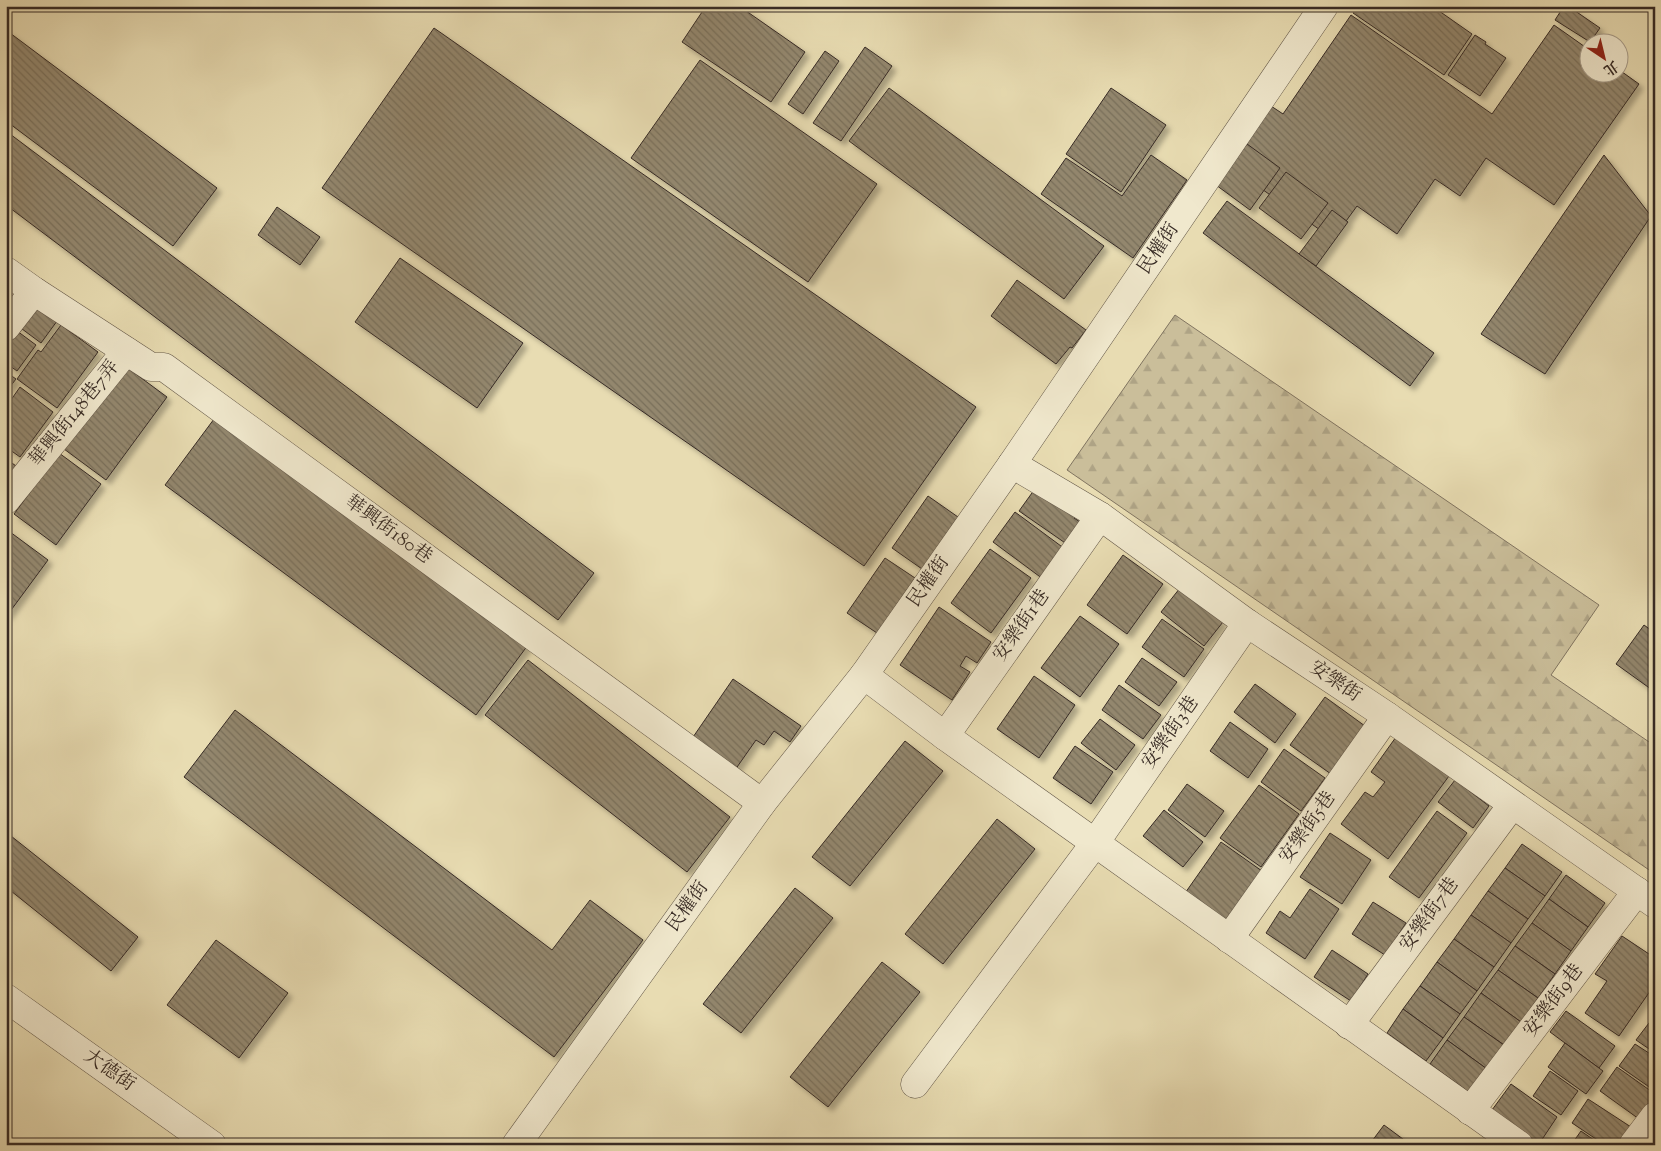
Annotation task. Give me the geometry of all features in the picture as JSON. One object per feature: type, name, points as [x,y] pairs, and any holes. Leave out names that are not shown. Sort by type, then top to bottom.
[{"type":"street","name":"民權街","points":[[516,1145],[762,803],[864,675],[1012,464],[1324,6]]},
{"type":"street","name":"華興街180巷","points":[[6,271],[151,367],[164,367],[762,803]]},
{"type":"street","points":[[6,327],[34,291]]},
{"type":"street","name":"華興街148巷7弄","points":[[6,500],[126,351]]},
{"type":"street","name":"安樂街","points":[[1012,464],[1100,516],[1247,623],[1387,716],[1646,898]]},
{"type":"street","name":"安樂街1巷","points":[[945,736],[1100,516]]},
{"type":"street","name":"安樂街3巷","points":[[915,1084],[1095,843],[1247,623]]},
{"type":"street","points":[[864,675],[945,736],[1519,1145]]},
{"type":"street","name":"安樂街5巷","points":[[1229,939],[1387,716]]},
{"type":"street","name":"安樂街7巷","points":[[1349,1025],[1512,805]]},
{"type":"street","name":"安樂街9巷","points":[[1470,1111],[1646,898]]},
{"type":"street","name":"大德街","points":[[6,998],[212,1145]]},
{"type":"street","points":[[1633,1145],[1655,1116]]},
{"type":"green space","points":[[1175,315],[1599,605],[1551,675],[1655,746],[1655,874],[1067,470]]},
{"type":"building","points":[[706,6],[739,6],[805,52],[771,102],[682,42]]},
{"type":"building","points":[[1358,6],[1432,6],[1472,34],[1444,75],[1353,13]]},
{"type":"building","points":[[1564,6],[1568,6],[1600,28],[1597,32],[1578,32],[1578,34],[1555,20]]},
{"type":"building","points":[[1351,15],[1492,114],[1554,25],[1578,42],[1578,82],[1628,82],[1628,76],[1639,84],[1554,205],[1486,158],[1460,196],[1435,179],[1397,234],[1357,206],[1333,239],[1229,166],[1271,106],[1283,114]]},
{"type":"building","points":[[434,28],[976,407],[864,566],[322,188]]},
{"type":"building","points":[[6,30],[217,188],[173,246],[6,121]]},
{"type":"building","points":[[1475,35],[1506,58],[1480,96],[1448,75]]},
{"type":"building","points":[[865,47],[892,66],[841,141],[813,123]]},
{"type":"building","points":[[825,51],[839,61],[803,114],[788,104]]},
{"type":"building","points":[[700,60],[877,184],[808,282],[631,158]]},
{"type":"building","points":[[889,88],[1104,246],[1064,299],[849,141]]},
{"type":"building","points":[[1111,88],[1166,125],[1121,192],[1066,154]]},
{"type":"building","points":[[6,131],[594,573],[558,620],[6,205]]},
{"type":"building","points":[[1247,144],[1280,168],[1250,210],[1216,185]]},
{"type":"building","points":[[1151,155],[1187,180],[1133,258],[1041,194],[1066,158],[1122,196]]},
{"type":"building","points":[[1604,155],[1651,216],[1545,374],[1481,334]]},
{"type":"building","points":[[1286,172],[1328,203],[1301,239],[1259,208]]},
{"type":"building","points":[[1227,201],[1434,353],[1410,386],[1203,233]]},
{"type":"building","points":[[277,207],[320,237],[300,265],[258,235]]},
{"type":"building","points":[[1332,210],[1348,222],[1316,266],[1299,254]]},
{"type":"building","points":[[400,258],[523,343],[477,408],[355,322]]},
{"type":"building","points":[[1017,280],[1086,330],[1056,364],[991,316]]},
{"type":"building","points":[[34,297],[60,317],[41,343],[14,323]]},
{"type":"building","points":[[9,325],[36,345],[17,371],[6,363],[6,330]]},
{"type":"building","points":[[61,325],[98,352],[57,408],[17,379],[38,350],[41,352]]},
{"type":"building","points":[[125,366],[167,397],[106,480],[64,449]]},
{"type":"building","points":[[6,372],[16,379],[6,392]]},
{"type":"building","points":[[20,387],[53,412],[20,457],[6,447],[6,407]]},
{"type":"building","points":[[217,415],[528,645],[476,715],[165,485]]},
{"type":"building","points":[[59,453],[101,484],[56,545],[14,514]]},
{"type":"building","points":[[6,459],[22,470],[6,492]]},
{"type":"building","points":[[1037,486],[1078,515],[1074,518],[1086,526],[1071,547],[1019,511]]},
{"type":"building","points":[[928,496],[958,517],[922,569],[892,548]]},
{"type":"building","points":[[1015,512],[1065,549],[1043,579],[993,542]]},
{"type":"building","points":[[6,529],[48,560],[6,617]]},
{"type":"building","points":[[990,549],[1031,578],[991,633],[951,603]]},
{"type":"building","points":[[1123,555],[1163,584],[1127,634],[1087,605]]},
{"type":"building","points":[[885,558],[915,578],[877,633],[847,613]]},
{"type":"building","points":[[1180,588],[1223,622],[1204,646],[1161,612]]},
{"type":"building","points":[[939,607],[991,642],[977,663],[966,656],[960,666],[970,672],[952,700],[900,665]]},
{"type":"building","points":[[1080,616],[1119,644],[1080,697],[1041,668]]},
{"type":"building","points":[[1162,619],[1204,649],[1184,677],[1142,647]]},
{"type":"building","points":[[1644,625],[1655,633],[1655,692],[1616,664]]},
{"type":"building","points":[[1142,658],[1177,682],[1159,706],[1125,682]]},
{"type":"building","points":[[528,660],[730,817],[687,872],[485,715]]},
{"type":"building","points":[[1034,676],[1075,705],[1039,758],[997,729]]},
{"type":"building","points":[[733,679],[801,726],[790,742],[774,731],[764,745],[756,740],[735,770],[691,740]]},
{"type":"building","points":[[1255,684],[1296,714],[1275,743],[1234,712]]},
{"type":"building","points":[[1119,685],[1161,715],[1143,739],[1102,710]]},
{"type":"building","points":[[1325,697],[1365,726],[1331,774],[1290,745]]},
{"type":"building","points":[[235,710],[552,950],[590,900],[643,940],[554,1057],[184,777]]},
{"type":"building","points":[[1100,719],[1135,745],[1116,770],[1081,743]]},
{"type":"building","points":[[1230,722],[1268,749],[1248,778],[1210,751]]},
{"type":"building","points":[[1396,737],[1449,776],[1388,859],[1341,824],[1365,792],[1373,797],[1385,782],[1371,772]]},
{"type":"building","points":[[905,741],[943,771],[850,886],[812,857]]},
{"type":"building","points":[[1075,746],[1113,772],[1091,804],[1053,778]]},
{"type":"building","points":[[1284,749],[1325,778],[1301,811],[1261,782]]},
{"type":"building","points":[[1455,780],[1489,806],[1473,828],[1438,802]]},
{"type":"building","points":[[1187,784],[1224,811],[1205,837],[1168,810]]},
{"type":"building","points":[[1259,785],[1299,814],[1261,867],[1220,838]]},
{"type":"building","points":[[1164,810],[1203,842],[1183,867],[1143,836]]},
{"type":"building","points":[[1437,811],[1467,833],[1419,898],[1389,877]]},
{"type":"building","points":[[997,819],[1035,849],[943,964],[905,934]]},
{"type":"building","points":[[6,832],[138,937],[111,971],[6,887]]},
{"type":"building","points":[[1330,833],[1371,860],[1342,904],[1300,877]]},
{"type":"building","points":[[1221,842],[1262,871],[1224,924],[1183,896]]},
{"type":"building","points":[[1522,844],[1562,872],[1545,896],[1505,868]]},
{"type":"building","points":[[1505,868],[1545,896],[1528,919],[1488,891]]},
{"type":"building","points":[[1566,875],[1605,903],[1588,927],[1549,899]]},
{"type":"building","points":[[795,888],[833,918],[741,1033],[703,1004]]},
{"type":"building","points":[[1310,889],[1339,909],[1305,959],[1266,933],[1280,911],[1290,918]]},
{"type":"building","points":[[1488,891],[1528,919],[1511,943],[1471,915]]},
{"type":"building","points":[[1549,899],[1588,927],[1571,951],[1532,923]]},
{"type":"building","points":[[1373,902],[1406,923],[1385,955],[1352,934]]},
{"type":"building","points":[[1471,915],[1511,943],[1494,967],[1454,939]]},
{"type":"building","points":[[1532,923],[1571,951],[1555,974],[1515,946]]},
{"type":"building","points":[[1622,936],[1655,958],[1655,984],[1619,1036],[1585,1013],[1607,981],[1595,974]]},
{"type":"building","points":[[1454,939],[1494,967],[1477,991],[1437,962]]},
{"type":"building","points":[[216,940],[288,993],[239,1058],[167,1005]]},
{"type":"building","points":[[1515,946],[1555,974],[1538,998],[1498,970]]},
{"type":"building","points":[[1332,950],[1368,974],[1351,1001],[1314,977]]},
{"type":"building","points":[[882,962],[920,992],[828,1107],[790,1077]]},
{"type":"building","points":[[1437,962],[1477,991],[1460,1014],[1420,986]]},
{"type":"building","points":[[1498,970],[1538,998],[1521,1022],[1481,993]]},
{"type":"building","points":[[1420,986],[1460,1014],[1443,1038],[1403,1009]]},
{"type":"building","points":[[1481,993],[1521,1022],[1504,1045],[1464,1017]]},
{"type":"building","points":[[1403,1009],[1443,1038],[1426,1061],[1387,1033]]},
{"type":"building","points":[[1566,1011],[1615,1046],[1599,1068],[1550,1032]]},
{"type":"building","points":[[1464,1017],[1504,1045],[1487,1069],[1447,1040]]},
{"type":"building","points":[[1652,1019],[1655,1021],[1655,1053],[1636,1040]]},
{"type":"building","points":[[1447,1040],[1487,1069],[1470,1093],[1430,1064]]},
{"type":"building","points":[[1565,1043],[1603,1071],[1586,1094],[1548,1067]]},
{"type":"building","points":[[1635,1044],[1655,1057],[1655,1091],[1619,1066]]},
{"type":"building","points":[[1617,1067],[1655,1094],[1655,1097],[1639,1119],[1600,1091]]},
{"type":"building","points":[[1550,1071],[1578,1091],[1561,1115],[1533,1096]]},
{"type":"building","points":[[1511,1084],[1557,1117],[1539,1144],[1492,1110]]},
{"type":"building","points":[[1588,1099],[1631,1127],[1619,1145],[1605,1145],[1572,1123]]},
{"type":"building","points":[[1384,1125],[1411,1145],[1369,1145]]},
{"type":"building","points":[[1581,1131],[1601,1145],[1571,1145]]}]
